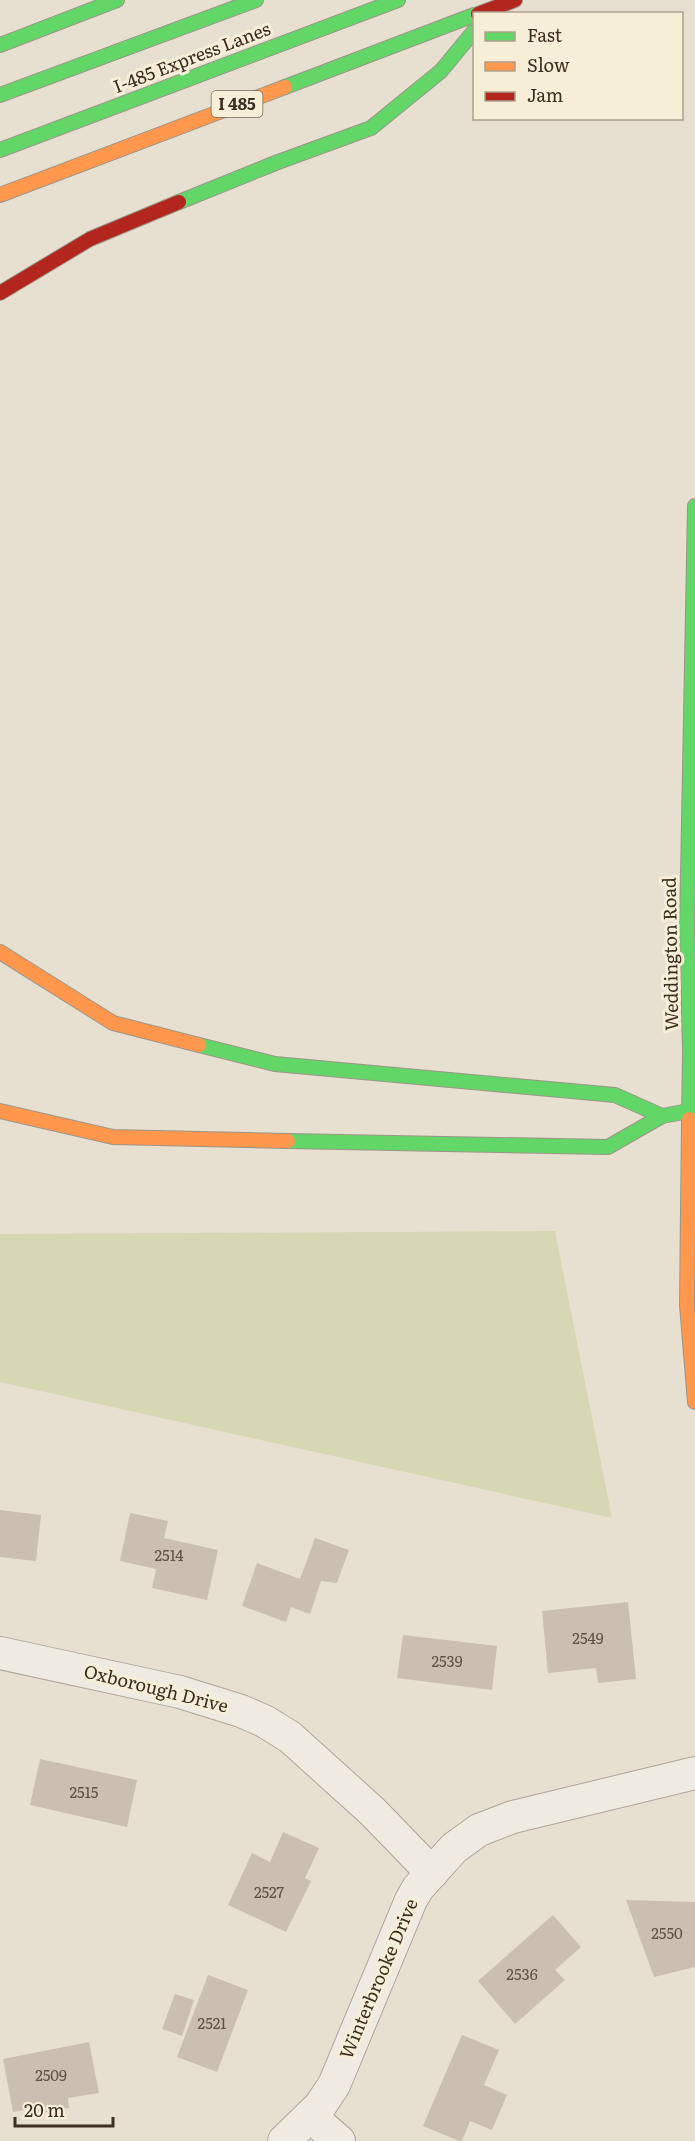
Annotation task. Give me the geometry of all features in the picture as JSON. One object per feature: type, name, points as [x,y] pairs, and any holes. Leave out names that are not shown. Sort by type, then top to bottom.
[{"type":"main road","points":[[0,45],[117,0]]},
{"type":"main road","name":"I-485 Express Lanes","points":[[0,95],[256,0]]},
{"type":"main road","name":"I-485 Express Lanes","points":[[0,150],[398,0]]},
{"type":"main road","name":"I 485","points":[[491,11],[515,0]]},
{"type":"main road","name":"I 485","points":[[0,195],[473,15]]},
{"type":"main road","points":[[0,293],[90,239],[278,162],[371,128],[441,72],[473,32]]},
{"type":"main road","name":"Weddington Road","points":[[695,506],[682,1113],[687,1305],[695,1402]]},
{"type":"main road","points":[[0,952],[113,1023],[275,1064],[615,1095],[682,1113]]},
{"type":"main road","points":[[0,1111],[113,1137],[608,1147],[682,1113]]},
{"type":"street","name":"Oxborough Drive","points":[[0,1653],[180,1692],[241,1711],[264,1721],[290,1737],[374,1812],[432,1873]]},
{"type":"street","name":"Winterbrooke Drive","points":[[284,2141],[320,2106],[334,2085],[411,1900],[418,1888],[454,1848],[479,1830],[513,1817],[695,1773]]},
{"type":"street","points":[[310,2116],[339,2141]]},
{"type":"green space","points":[[555,1231],[612,1518],[0,1382],[0,1234]]},
{"type":"building","points":[[0,1510],[41,1515],[36,1561],[0,1557]]},
{"type":"building","points":[[130,1513],[168,1521],[164,1538],[218,1550],[207,1600],[152,1588],[156,1569],[120,1561]]},
{"type":"building","points":[[315,1538],[349,1550],[337,1583],[321,1581],[310,1614],[291,1607],[286,1622],[242,1606],[257,1563],[300,1579]]},
{"type":"building","points":[[628,1602],[636,1679],[598,1683],[596,1668],[548,1673],[542,1611]]},
{"type":"building","points":[[403,1635],[497,1646],[492,1690],[397,1678]]},
{"type":"building","points":[[40,1759],[137,1780],[127,1827],[30,1805]]},
{"type":"building","points":[[283,1832],[319,1848],[305,1878],[311,1881],[286,1932],[228,1905],[252,1853],[270,1862]]},
{"type":"building","points":[[626,1900],[695,1902],[695,1967],[654,1977]]},
{"type":"building","points":[[553,1915],[581,1947],[555,1970],[565,1980],[515,2024],[478,1981]]},
{"type":"building","points":[[208,1975],[248,1990],[217,2072],[177,2057]]},
{"type":"building","points":[[175,1994],[194,2000],[182,2036],[162,2029]]},
{"type":"building","points":[[462,2035],[499,2050],[484,2085],[507,2095],[492,2130],[470,2121],[462,2141],[459,2141],[423,2126]]},
{"type":"building","points":[[89,2042],[99,2093],[68,2098],[69,2108],[32,2115],[31,2109],[13,2112],[3,2059]]},
{"type":"traffic: fast","points":[[0,45],[117,0]]},
{"type":"traffic: fast","points":[[0,95],[256,0]]},
{"type":"traffic: fast","points":[[0,150],[398,0]]},
{"type":"traffic: fast","points":[[285,87],[473,15]]},
{"type":"traffic: fast","points":[[179,202],[371,128],[441,71],[473,32]]},
{"type":"traffic: fast","points":[[689,1119],[687,927],[695,506]]},
{"type":"traffic: fast","points":[[199,1045],[275,1064],[615,1095],[662,1116]]},
{"type":"traffic: fast","points":[[288,1141],[608,1147],[662,1116],[689,1111]]},
{"type":"traffic: slow","points":[[0,195],[285,87]]},
{"type":"traffic: slow","points":[[0,952],[113,1023],[199,1045]]},
{"type":"traffic: slow","points":[[0,1111],[113,1137],[288,1141]]},
{"type":"traffic: slow","points":[[689,1119],[687,1305],[695,1402]]},
{"type":"traffic: jam","points":[[483,12],[515,0]]},
{"type":"traffic: jam","points":[[0,293],[90,239],[179,202]]}]
